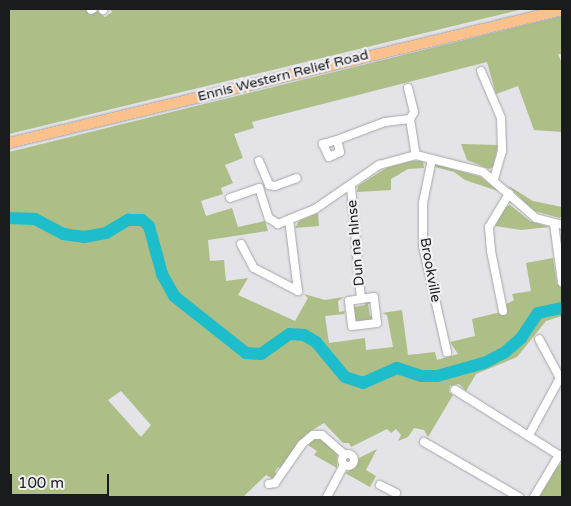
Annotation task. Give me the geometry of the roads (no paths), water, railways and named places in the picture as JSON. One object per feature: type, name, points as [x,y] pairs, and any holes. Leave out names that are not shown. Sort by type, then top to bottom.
[{"type":"main road","name":"Ennis Western Relief Road","points":[[9,143],[560,9]]},
{"type":"street","points":[[481,71],[501,123],[502,151],[494,179],[536,218],[562,225]]},
{"type":"street","points":[[408,88],[414,112],[410,119],[416,155]]},
{"type":"street","points":[[337,140],[385,122],[410,119]]},
{"type":"street","name":"Dun na hInse","points":[[290,220],[315,209],[380,165],[416,155],[472,168],[494,179]]},
{"type":"street","name":"Brookville","points":[[432,158],[423,203],[424,246],[447,352]]},
{"type":"street","points":[[259,161],[269,185]]},
{"type":"street","points":[[230,198],[297,178]]},
{"type":"street","name":"Dun na hInse","points":[[350,187],[361,299]]},
{"type":"street","points":[[240,244],[254,268],[298,291],[290,220],[273,223],[260,188]]},
{"type":"street","points":[[503,311],[489,226],[509,194]]},
{"type":"street","points":[[554,224],[562,282]]},
{"type":"street","name":"Dun na hInse","points":[[374,297],[377,322],[352,326],[349,301],[361,299],[374,297]]},
{"type":"street","points":[[501,299],[510,297]]},
{"type":"street","points":[[529,435],[560,378],[539,339]]},
{"type":"street","points":[[455,390],[561,456],[534,497]]},
{"type":"street","points":[[270,484],[275,483],[302,444],[313,435],[322,435],[344,454],[351,454],[354,460],[351,466],[344,465]]},
{"type":"street","points":[[424,442],[519,497]]},
{"type":"street","points":[[344,454],[341,461],[344,465]]},
{"type":"street","points":[[327,497],[344,465]]},
{"type":"street","points":[[380,485],[394,495],[404,497]]},
{"type":"waterway","points":[[9,218],[35,219],[63,234],[84,237],[106,233],[128,220],[142,220],[149,226],[162,274],[174,296],[246,353],[261,354],[290,334],[304,335],[316,342],[345,377],[363,383],[397,368],[421,376],[437,376],[484,363],[504,353],[521,338],[538,313],[562,308]]}]
